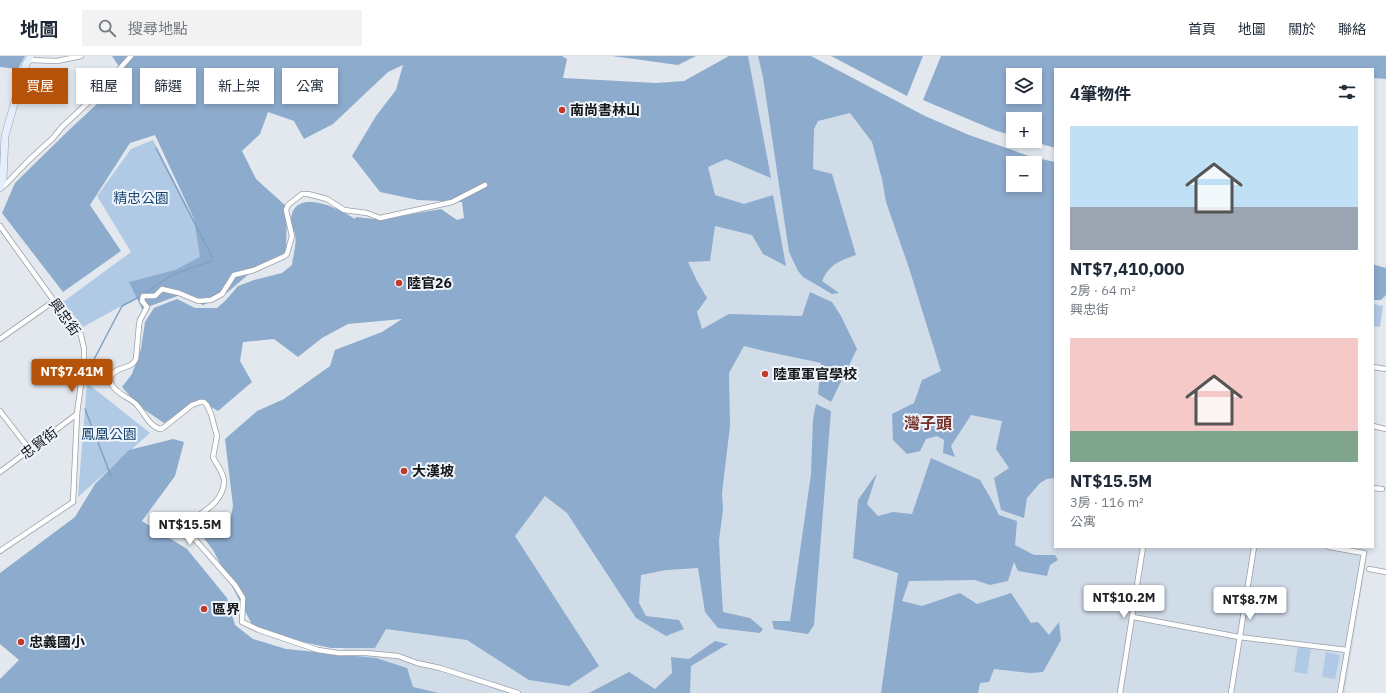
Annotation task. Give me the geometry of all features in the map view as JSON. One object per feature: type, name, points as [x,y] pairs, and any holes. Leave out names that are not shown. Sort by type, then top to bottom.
[{"type":"street","points":[[0,188],[3,179],[5,136],[21,80],[30,58],[58,61],[82,56]]},
{"type":"street","points":[[0,188],[5,185],[96,95],[131,56]]},
{"type":"street","points":[[485,185],[452,202],[380,218],[367,213],[344,210],[327,199],[302,194],[288,205],[286,210],[292,236],[287,254],[285,256],[254,270],[234,275],[222,294],[211,300],[198,301],[179,293],[162,289],[155,296],[143,296],[142,301],[147,307],[140,320],[136,359],[130,366],[114,372],[111,381],[112,386],[124,397],[136,404],[152,423],[160,429],[200,402],[204,402],[212,414],[217,436],[213,457],[224,480],[222,490],[217,500],[210,508],[189,522],[188,526],[192,536],[235,586],[243,598],[242,622],[259,630],[318,650],[338,653],[366,653],[398,656],[518,693]]},
{"type":"street","name":"興忠街","points":[[0,226],[54,301],[81,335],[84,349],[77,414],[73,502],[0,552]]},
{"type":"street","points":[[0,339],[54,301]]},
{"type":"street","points":[[1374,367],[1386,369]]},
{"type":"street","points":[[0,411],[30,450]]},
{"type":"street","name":"忠貿街","points":[[0,472],[77,414]]},
{"type":"street","points":[[1374,426],[1386,429]]},
{"type":"street","points":[[1374,488],[1382,489]]},
{"type":"street","points":[[1120,693],[1143,548]]},
{"type":"street","points":[[1231,693],[1254,548]]},
{"type":"street","points":[[1336,548],[1364,553],[1340,693]]},
{"type":"street","points":[[1369,569],[1386,572]]},
{"type":"street","points":[[1133,617],[1239,637],[1347,650]]},
{"type":"shaded area","points":[[0,56],[25,56],[19,68],[0,67]]},
{"type":"shaded area","points":[[112,56],[562,56],[567,59],[563,78],[656,83],[684,81],[729,56],[748,56],[771,178],[726,159],[708,167],[715,195],[744,204],[773,195],[786,266],[763,254],[752,235],[715,226],[710,261],[688,262],[707,298],[697,312],[702,329],[729,314],[802,316],[810,292],[832,302],[841,316],[857,349],[831,402],[818,394],[821,363],[744,346],[729,373],[730,426],[722,493],[723,510],[719,540],[723,612],[750,618],[763,629],[760,633],[718,628],[705,612],[698,568],[666,570],[641,575],[639,603],[646,616],[679,620],[684,629],[666,636],[636,618],[567,513],[545,496],[515,536],[599,666],[569,686],[529,680],[467,640],[386,629],[375,648],[331,648],[256,632],[213,550],[198,530],[214,518],[231,516],[233,506],[225,439],[257,411],[284,399],[330,366],[335,350],[382,332],[402,319],[348,324],[322,338],[298,357],[274,339],[243,342],[240,361],[252,382],[218,411],[199,400],[164,423],[139,406],[122,387],[132,374],[141,349],[145,322],[154,308],[177,299],[195,308],[217,308],[238,286],[254,280],[282,273],[292,265],[295,234],[291,222],[293,211],[299,205],[307,202],[317,202],[338,209],[355,219],[356,217],[374,219],[395,217],[441,209],[457,220],[464,218],[462,202],[418,200],[380,192],[352,156],[376,116],[396,90],[403,65],[388,72],[333,124],[304,139],[294,121],[268,112],[260,134],[242,151],[256,179],[287,207],[286,252],[250,273],[222,297],[203,305],[180,295],[142,309],[129,282],[175,270],[200,257],[194,219],[155,135],[130,143],[90,205],[121,251],[63,292],[2,213],[15,183],[97,104],[132,104],[132,68],[120,68]]},
{"type":"shaded area","points":[[612,56],[696,56],[678,65]]},
{"type":"shaded area","name":"陸軍軍官學校","points":[[728,56],[806,56],[1006,181],[1006,192],[1014,192],[1054,403],[1054,548],[1355,548],[1368,550],[1345,693],[366,693],[342,675],[345,617],[639,104],[713,68]]},
{"type":"shaded area","points":[[758,56],[811,56],[925,116],[969,135],[1029,156],[1006,156],[1006,192],[1042,192],[1042,159],[1054,162],[1054,478],[1047,479],[1040,483],[1027,498],[1024,518],[1001,510],[994,478],[1009,468],[996,449],[1002,421],[971,415],[951,446],[955,457],[943,453],[944,440],[937,436],[926,439],[920,451],[907,454],[893,440],[892,414],[914,403],[922,380],[941,371],[909,268],[886,202],[882,179],[872,142],[850,113],[818,121],[814,129],[813,169],[832,174],[856,255],[845,259],[832,267],[822,281],[839,293],[832,294],[803,277],[798,271],[789,252],[763,77]]},
{"type":"shaded area","points":[[831,56],[923,56],[907,96]]},
{"type":"shaded area","points":[[941,56],[1386,56],[1386,79],[1374,78],[1374,68],[1054,68],[1054,148],[1042,144],[1042,112],[1006,112],[1006,134],[923,100]]},
{"type":"shaded area","points":[[1374,264],[1386,268],[1386,295],[1381,300],[1374,300]]},
{"type":"shaded area","points":[[816,404],[831,411],[814,625],[808,634],[774,629],[772,621],[790,621],[811,474],[813,419]]},
{"type":"shaded area","points":[[173,439],[184,442],[175,476],[142,521],[187,549],[227,598],[235,625],[253,639],[286,649],[376,658],[407,668],[413,687],[439,693],[0,693],[0,679],[19,660],[0,644],[0,573],[75,517],[95,484],[129,450]]},
{"type":"shaded area","points":[[931,458],[980,480],[999,515],[1017,521],[1015,545],[1034,555],[1055,555],[1058,560],[1050,565],[1047,576],[1018,571],[1014,562],[1008,581],[990,585],[975,580],[909,581],[902,601],[922,606],[960,593],[977,604],[1011,593],[1031,623],[1038,622],[1049,635],[1059,622],[1061,640],[1043,672],[1030,673],[994,669],[989,682],[980,683],[978,693],[881,693],[898,573],[853,558],[858,500],[877,473],[867,504],[878,516],[893,512],[912,514]]},
{"type":"shaded area","points":[[715,641],[728,644],[691,666],[690,693],[589,693],[629,672],[655,689],[672,673],[671,657],[689,659]]},
{"type":"green space","name":"精忠公園","points":[[153,140],[215,260],[145,293],[83,327],[63,302],[131,252],[97,196],[131,149]]},
{"type":"green space","points":[[1374,304],[1383,306],[1380,327],[1374,326]]},
{"type":"green space","name":"鳳凰公園","points":[[87,383],[150,433],[78,497]]},
{"type":"green space","points":[[1298,647],[1311,649],[1307,674],[1294,672]]},
{"type":"green space","points":[[1326,652],[1340,655],[1335,679],[1322,677]]},
{"type":"waterway","points":[[144,294],[172,275],[211,261],[212,257],[156,148]]},
{"type":"waterway","points":[[90,367],[122,306],[141,296]]},
{"type":"waterway","points":[[85,409],[111,476]]},
{"type":"place","name":"南尚書林山","points":[[562,110]]},
{"type":"place","name":"陸官26","points":[[399,283]]},
{"type":"place","name":"陸軍軍官學校","points":[[765,374]]},
{"type":"place","name":"大漢坡","points":[[404,471]]},
{"type":"place","name":"區界","points":[[204,609]]},
{"type":"place","name":"忠義國小","points":[[21,642]]},
{"type":"district","name":"灣子頭","points":[[928,423]]}]
